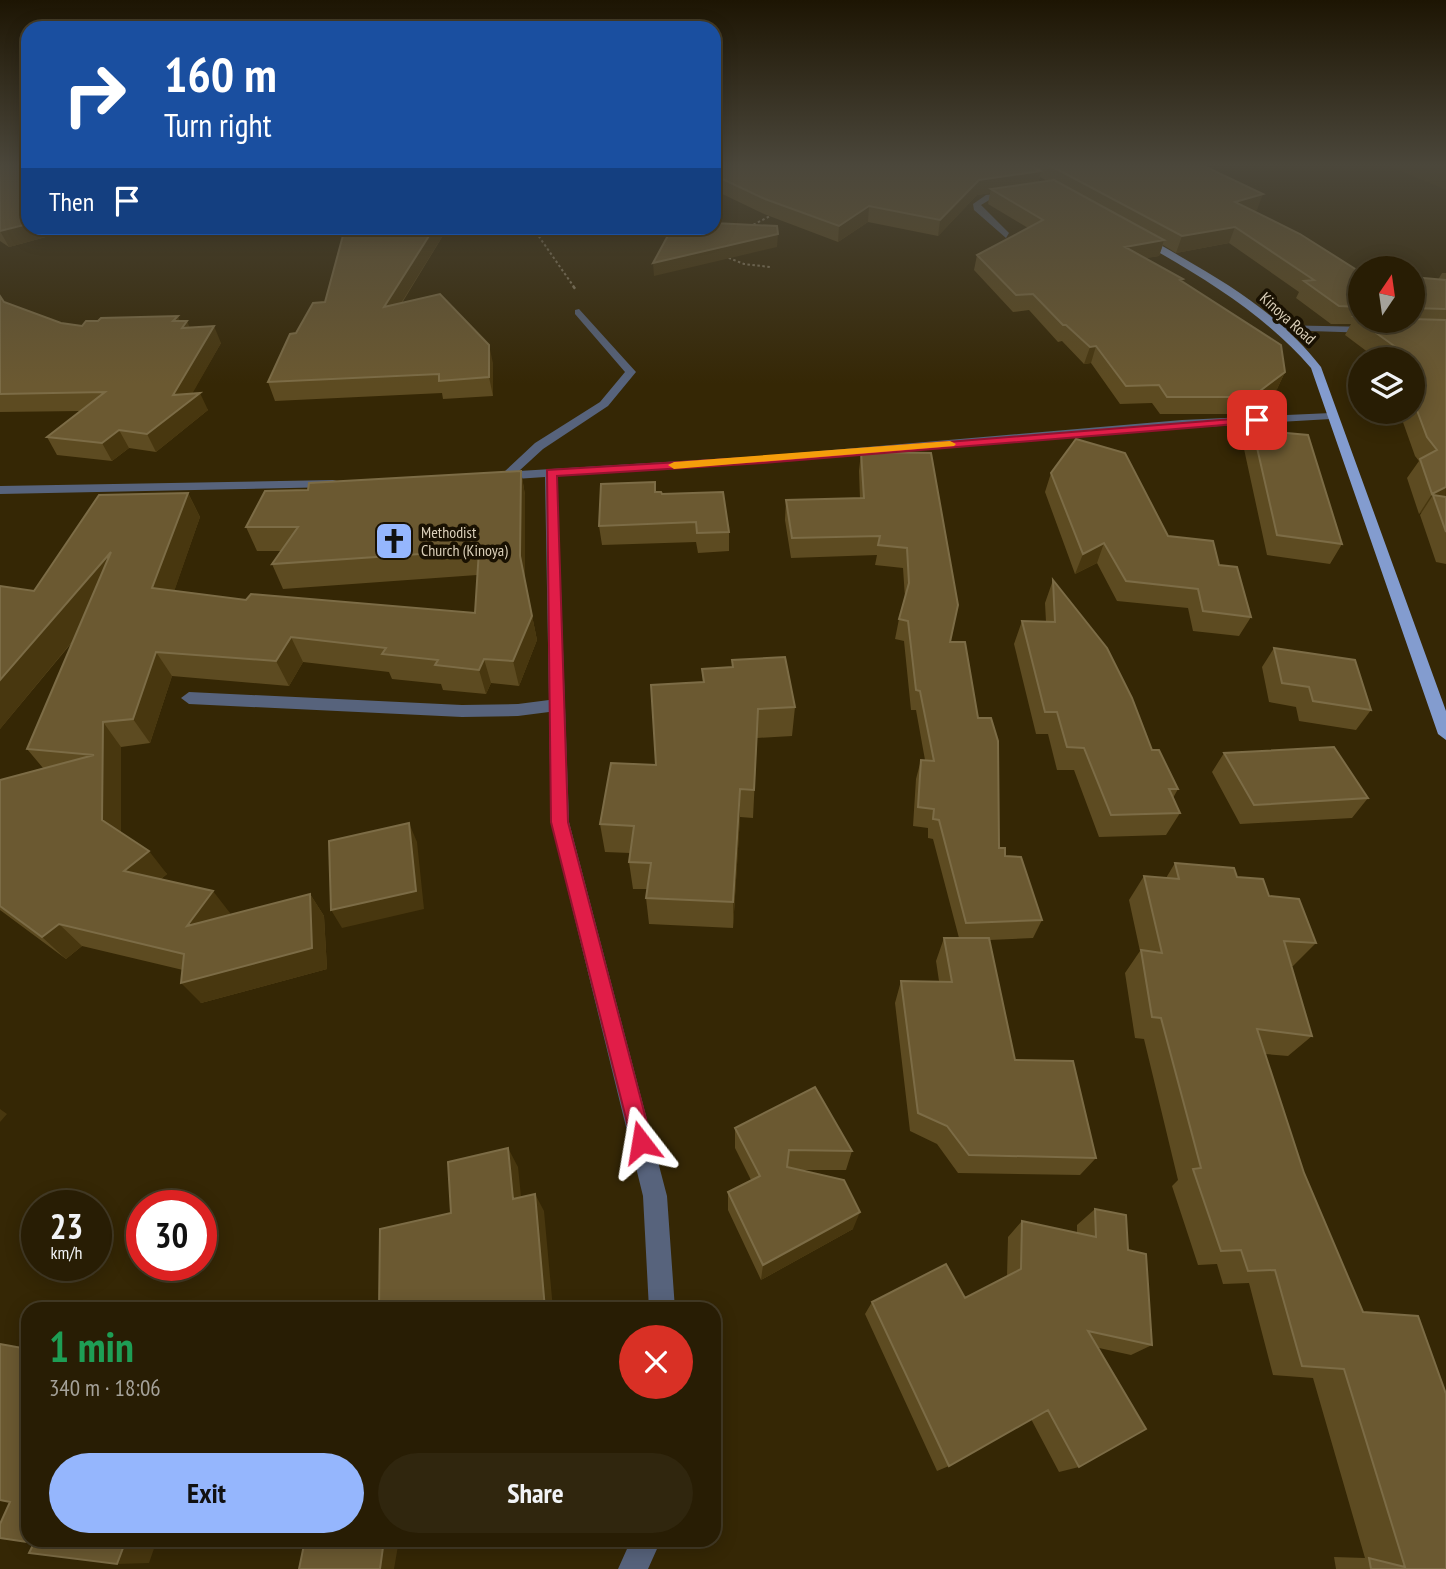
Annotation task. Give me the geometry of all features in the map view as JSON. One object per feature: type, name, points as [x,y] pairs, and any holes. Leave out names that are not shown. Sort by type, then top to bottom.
[{"type":"main road","name":"Kinoya Road","points":[[1140,238],[1226,287],[1278,327],[1298,345],[1316,367],[1331,416],[1446,734]]},
{"type":"street","points":[[508,475],[539,446],[604,404],[631,372],[579,312]]},
{"type":"street","points":[[1278,327],[1348,329]]},
{"type":"street","points":[[481,477],[763,460],[1168,425],[1331,416]]},
{"type":"street","points":[[551,473],[559,822],[655,1196],[662,1302]]},
{"type":"street","points":[[0,490],[346,484]]},
{"type":"street","points":[[189,698],[462,711],[517,710],[556,705]]},
{"type":"street","points":[[633,1569],[643,1547]]},
{"type":"path","points":[[540,238],[585,302],[579,312]]},
{"type":"path","points":[[723,255],[744,264],[770,268]]},
{"type":"building","points":[[342,238],[428,238],[384,307],[440,294],[489,345],[489,377],[439,381],[439,374],[268,382],[290,334],[296,333],[313,303],[325,302]]},
{"type":"building","points":[[666,238],[760,238],[653,263]]},
{"type":"building","points":[[1009,238],[1161,238],[1164,240],[1125,247],[1183,279],[1180,280],[1281,345],[1285,372],[1252,397],[1167,397],[1159,385],[1126,386],[1096,346],[1090,347],[1063,325],[1033,294],[1016,295],[977,255]]},
{"type":"building","points":[[1252,238],[1307,238],[1348,264],[1348,306],[1339,306],[1304,281],[1314,280]]},
{"type":"building","points":[[1425,278],[1446,280],[1446,309],[1425,308]]},
{"type":"building","points":[[0,296],[4,302],[61,323],[82,326],[86,321],[98,321],[101,318],[178,316],[173,321],[187,321],[182,328],[214,326],[173,395],[200,393],[147,434],[119,430],[102,443],[47,437],[105,392],[0,394]]},
{"type":"building","points":[[1425,319],[1446,320],[1446,487],[1432,494],[1420,459],[1437,450],[1427,437],[1422,424],[1425,424],[1425,347],[1396,347],[1376,333],[1425,333]]},
{"type":"building","points":[[1253,430],[1308,435],[1342,544],[1277,535]]},
{"type":"building","points":[[1076,439],[1125,453],[1168,536],[1213,541],[1219,565],[1237,567],[1251,617],[1203,611],[1198,589],[1126,581],[1104,543],[1083,554],[1051,473]]},
{"type":"building","points":[[861,452],[931,453],[958,605],[950,642],[965,642],[978,718],[991,718],[998,741],[999,848],[1005,848],[1005,856],[1021,857],[1042,920],[966,923],[939,820],[933,819],[934,809],[918,807],[921,760],[934,761],[920,691],[916,690],[908,621],[899,619],[909,583],[907,548],[878,545],[880,536],[792,538],[786,500],[864,498]]},
{"type":"building","points":[[521,471],[520,556],[532,616],[513,661],[484,659],[479,670],[435,665],[438,660],[382,654],[386,648],[291,637],[276,661],[156,652],[133,719],[103,722],[102,820],[149,851],[124,871],[213,891],[187,926],[310,894],[312,948],[181,983],[184,954],[59,924],[42,937],[0,906],[0,780],[94,755],[27,749],[111,552],[0,680],[0,586],[34,591],[99,495],[188,493],[152,588],[246,600],[251,594],[475,613],[479,550],[272,564],[298,527],[246,527],[265,491],[308,490],[309,483]]},
{"type":"building","points":[[655,482],[655,492],[662,494],[723,492],[729,532],[697,533],[696,522],[599,526],[601,484]]},
{"type":"building","points":[[1433,495],[1446,497],[1446,532]]},
{"type":"building","points":[[1053,580],[1107,648],[1132,698],[1152,750],[1159,750],[1178,789],[1169,789],[1180,813],[1111,815],[1084,748],[1067,747],[1057,712],[1045,712],[1022,621],[1055,622]]},
{"type":"building","points":[[1274,648],[1355,660],[1371,710],[1313,701],[1309,687],[1282,683]]},
{"type":"building","points":[[785,657],[795,707],[758,709],[754,790],[740,789],[733,902],[646,898],[651,863],[629,862],[634,826],[600,824],[611,763],[656,765],[651,685],[704,682],[702,669],[733,667],[732,660]]},
{"type":"building","points":[[1334,747],[1368,798],[1254,805],[1224,753]]},
{"type":"building","points":[[409,823],[416,891],[331,910],[329,841]]},
{"type":"building","points":[[1175,863],[1234,868],[1237,877],[1263,879],[1269,896],[1299,899],[1316,943],[1284,941],[1312,1036],[1257,1029],[1304,1173],[1363,1312],[1418,1316],[1446,1394],[1446,1569],[1371,1569],[1369,1558],[1405,1567],[1344,1369],[1302,1366],[1275,1270],[1248,1271],[1241,1250],[1221,1251],[1193,1169],[1201,1168],[1161,1018],[1152,1017],[1141,950],[1162,953],[1144,876],[1179,879]]},
{"type":"building","points":[[944,938],[989,938],[1015,1060],[1073,1061],[1096,1158],[969,1155],[947,1126],[918,1113],[901,981],[952,982]]},
{"type":"building","points":[[815,1087],[852,1151],[789,1150],[787,1167],[844,1180],[860,1212],[763,1265],[728,1192],[760,1176],[735,1128]]},
{"type":"building","points":[[508,1148],[513,1199],[535,1194],[544,1302],[379,1302],[380,1229],[451,1213],[448,1162]]},
{"type":"building","points":[[1095,1209],[1126,1215],[1128,1250],[1146,1254],[1152,1345],[1088,1331],[1146,1429],[1079,1467],[1048,1410],[949,1466],[872,1302],[946,1264],[965,1298],[1021,1269],[1022,1221],[1096,1237]]},
{"type":"building","points":[[0,1344],[21,1348],[21,1541],[0,1538],[0,1524],[10,1502],[0,1500]]},
{"type":"building","points":[[32,1547],[123,1547],[117,1564],[29,1553]]},
{"type":"building","points":[[304,1547],[383,1547],[380,1569],[299,1569]]},
{"type":"slow traffic","points":[[674,465],[950,444]]},
{"type":"place","name":"Methodist Church (Kinoya)","points":[[394,541]]},
{"type":"route","points":[[641,1142],[559,822],[551,473],[763,460],[1156,426],[1257,420]]}]
